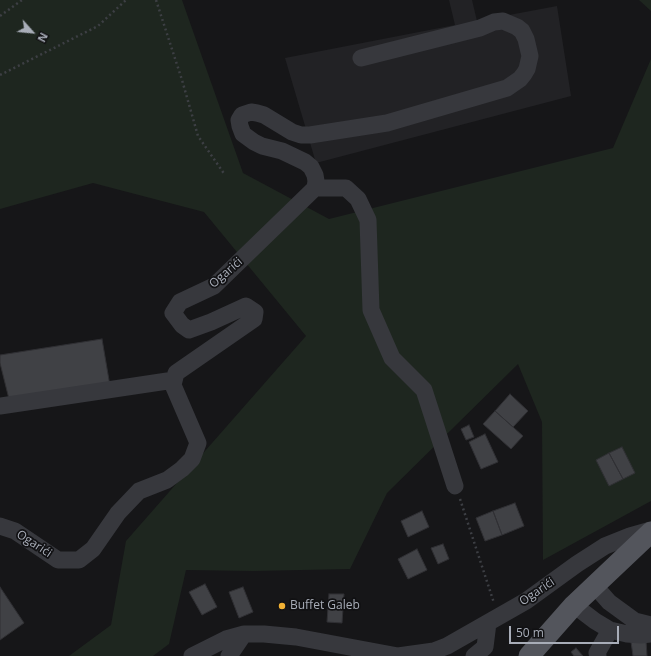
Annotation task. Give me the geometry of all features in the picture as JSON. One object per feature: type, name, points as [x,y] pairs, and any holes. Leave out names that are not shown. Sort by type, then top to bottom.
[{"type":"main road","name":"Ogarići","points":[[528,656],[574,605],[651,531]]},
{"type":"street","points":[[361,58],[480,28],[494,22],[503,21],[517,27],[522,31],[526,39],[530,56],[527,69],[524,74],[520,79],[507,88],[387,123],[310,135],[301,135],[292,132],[257,112],[242,115],[240,120],[240,126],[243,134],[254,142],[262,146],[282,151],[305,162],[311,167],[315,175],[315,188],[346,188],[358,199],[368,220],[371,310],[392,358],[424,390],[455,486]]},
{"type":"street","name":"Ogarići","points":[[0,526],[15,531],[58,560],[79,560],[93,549],[118,513],[139,491],[167,480],[182,469],[192,459],[198,443],[173,385],[176,373],[254,319],[255,312],[246,306],[189,330],[182,325],[173,313],[180,302],[214,286],[315,188]]},
{"type":"street","points":[[0,406],[174,380]]},
{"type":"street","name":"Ogarići","points":[[192,656],[226,639],[244,634],[296,637],[405,656],[434,650],[447,646],[526,601],[605,546],[630,536],[651,531]]},
{"type":"street","points":[[595,586],[609,602],[635,621],[651,625]]},
{"type":"street","points":[[574,605],[610,630],[627,634],[651,634]]},
{"type":"street","points":[[474,656],[485,647],[494,620]]},
{"type":"street","points":[[598,656],[597,653],[599,647],[610,630]]},
{"type":"street","points":[[229,656],[244,634]]},
{"type":"path","points":[[0,16],[22,0]]},
{"type":"path","points":[[0,75],[98,26],[126,0]]},
{"type":"path","points":[[156,0],[182,80],[198,136],[225,175]]},
{"type":"path","points":[[455,486],[494,620]]},
{"type":"shaded area","points":[[0,0],[182,0],[243,173],[329,219],[613,148],[651,59],[651,501],[543,560],[542,422],[518,364],[387,493],[350,569],[253,571],[186,570],[169,644],[153,656],[69,656],[111,625],[126,541],[306,336],[204,212],[93,183],[0,209]]},
{"type":"shaded area","points":[[449,0],[472,0],[477,21],[557,6],[571,96],[316,163],[285,58],[455,25]]},
{"type":"shaded area","points":[[639,0],[651,0],[651,11]]},
{"type":"building","points":[[102,339],[110,386],[9,399],[0,363],[0,355]]},
{"type":"building","points":[[510,394],[528,411],[513,427],[495,411]]},
{"type":"building","points":[[495,411],[523,436],[511,449],[483,424]]},
{"type":"building","points":[[469,425],[474,437],[466,440],[461,429]]},
{"type":"building","points":[[485,434],[498,462],[481,469],[469,442]]},
{"type":"building","points":[[622,447],[635,473],[623,479],[609,453]]},
{"type":"building","points":[[609,453],[623,479],[609,486],[596,460]]},
{"type":"building","points":[[515,503],[524,526],[502,535],[493,511]]},
{"type":"building","points":[[422,511],[429,527],[408,537],[401,521]]},
{"type":"building","points":[[493,511],[502,535],[485,541],[476,518]]},
{"type":"building","points":[[443,544],[449,559],[438,564],[431,548]]},
{"type":"building","points":[[417,549],[427,570],[408,579],[398,559]]},
{"type":"building","points":[[205,584],[217,607],[202,615],[189,592]]},
{"type":"building","points":[[0,587],[24,623],[0,640]]},
{"type":"building","points":[[243,587],[253,612],[239,618],[229,592]]},
{"type":"building","points":[[329,594],[344,594],[342,623],[327,622]]},
{"type":"building","points":[[646,640],[647,656],[633,656],[631,642]]},
{"type":"building","points":[[576,648],[583,656],[574,656],[571,652]]},
{"type":"place","name":"Buffet Galeb","points":[[282,606]]}]
